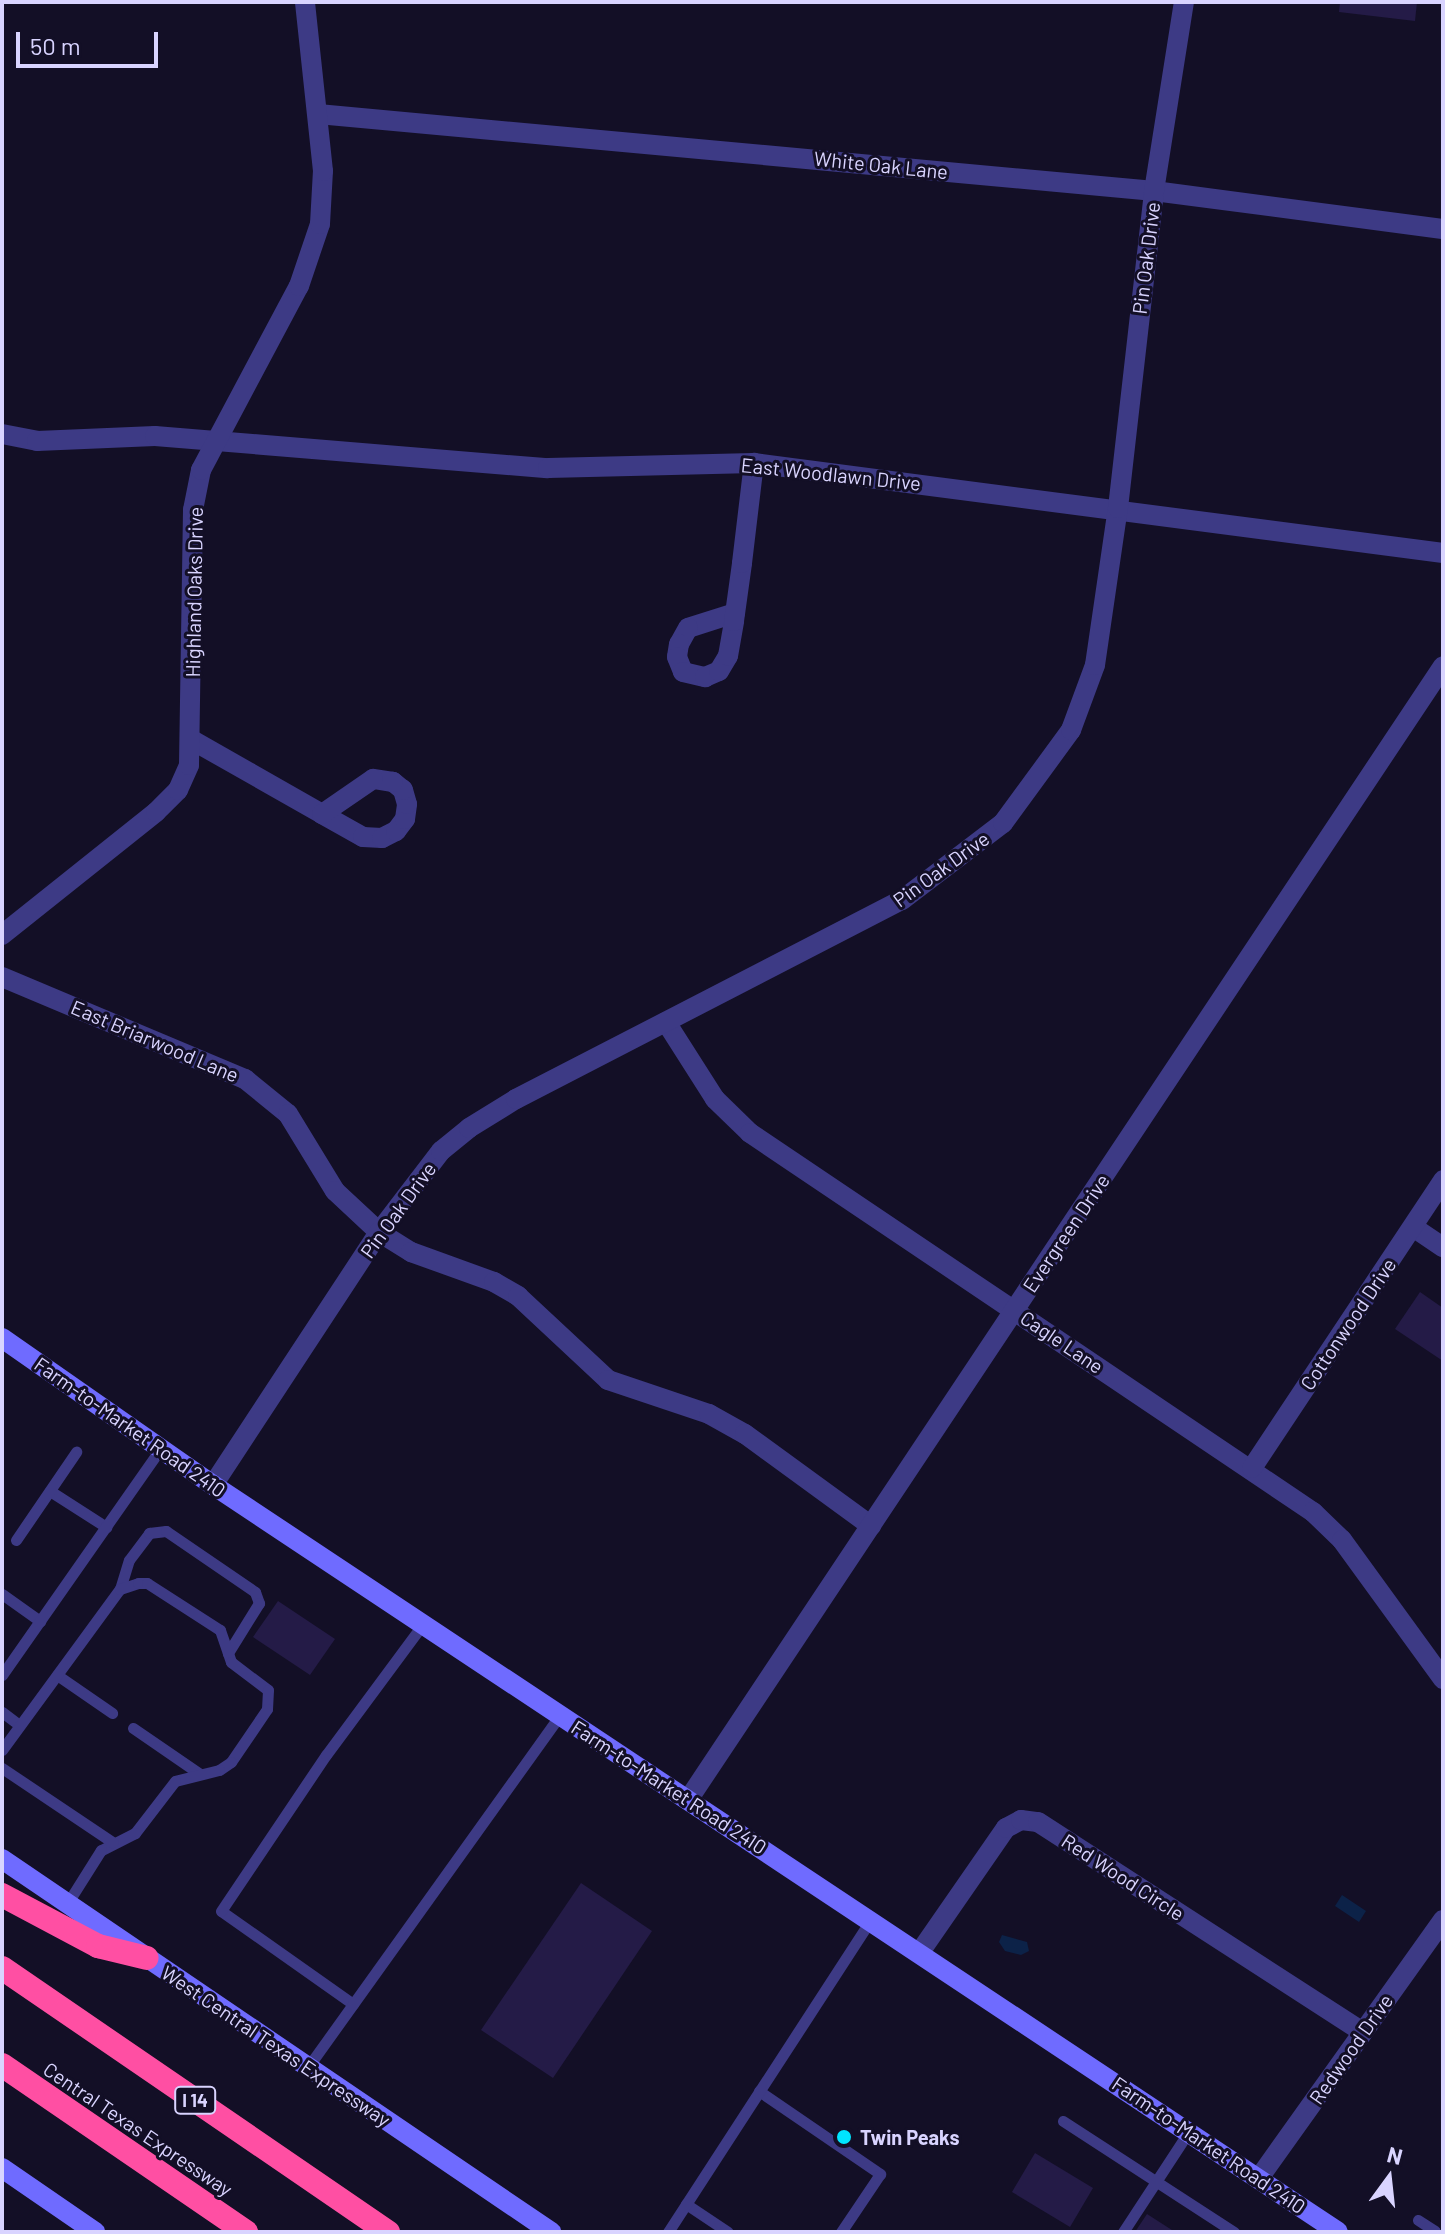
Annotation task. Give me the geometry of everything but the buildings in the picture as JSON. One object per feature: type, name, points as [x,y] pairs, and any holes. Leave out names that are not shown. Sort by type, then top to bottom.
[{"type":"highway","points":[[2,1895],[98,1946],[147,1958]]},
{"type":"highway","name":"I 14","points":[[2,1968],[388,2232]]},
{"type":"highway","name":"Central Texas Expressway","points":[[2,2065],[246,2232]]},
{"type":"main road","name":"Farm-to-Market Road 2410","points":[[2,1338],[213,1485],[1338,2232]]},
{"type":"main road","name":"West Central Texas Expressway","points":[[2,1859],[551,2232]]},
{"type":"main road","points":[[2,2168],[95,2232]]},
{"type":"street","name":"Highland Oaks Drive","points":[[2,935],[167,801],[178,790],[189,765],[192,740],[193,510],[201,470],[299,286],[320,224],[323,171],[305,2]]},
{"type":"street","name":"Pin Oak Drive","points":[[213,1485],[379,1232],[415,1181],[441,1151],[469,1128],[516,1099],[902,900],[1003,823],[1071,730],[1095,665],[1118,508],[1154,191],[1184,2]]},
{"type":"street","name":"White Oak Lane","points":[[318,114],[1154,191],[1443,229]]},
{"type":"street","name":"East Woodlawn Drive","points":[[2,434],[37,441],[143,436],[548,468],[754,463],[1118,508],[1443,553]]},
{"type":"street","points":[[735,613],[754,463]]},
{"type":"street","name":"Evergreen Drive","points":[[688,1800],[1443,666]]},
{"type":"street","points":[[192,740],[322,814]]},
{"type":"street","name":"East Briarwood Lane","points":[[2,977],[245,1079],[288,1114],[335,1191],[379,1232],[411,1252],[494,1282],[518,1296],[608,1380],[709,1414],[745,1434],[871,1526]]},
{"type":"street","name":"Cagle Lane","points":[[666,1022],[715,1099],[750,1133],[1252,1468],[1313,1512],[1342,1540],[1443,1679]]},
{"type":"street","name":"Cottonwood Drive","points":[[1252,1468],[1443,1180]]},
{"type":"street","points":[[1413,1227],[1443,1247]]},
{"type":"street","name":"Red Wood Circle","points":[[920,1952],[1006,1828],[1021,1820],[1038,1822],[1363,2032]]},
{"type":"street","name":"Redwood Drive","points":[[1259,2178],[1443,1920]]},
{"type":"lane","points":[[2,1675],[161,1448]]},
{"type":"lane","points":[[16,1540],[76,1452]]},
{"type":"lane","points":[[50,1491],[106,1527]]},
{"type":"lane","points":[[2,1750],[120,1589],[129,1560],[149,1533],[166,1531],[255,1592],[259,1603],[228,1653]]},
{"type":"lane","points":[[67,1904],[101,1850],[135,1833],[175,1781],[226,1767],[269,1703],[263,1684],[235,1666],[220,1630],[147,1583],[120,1589]]},
{"type":"lane","points":[[2,1594],[40,1621]]},
{"type":"lane","points":[[353,2004],[221,1911],[326,1755],[423,1624]]},
{"type":"lane","points":[[57,1675],[112,1713]]},
{"type":"lane","points":[[2,1712],[19,1725]]},
{"type":"lane","points":[[308,2067],[560,1715]]},
{"type":"lane","points":[[133,1728],[200,1774]]},
{"type":"lane","points":[[2,1768],[112,1842]]},
{"type":"lane","points":[[668,2232],[871,1920]]},
{"type":"lane","points":[[759,2091],[880,2174],[841,2232]]},
{"type":"lane","points":[[1063,2121],[1234,2232]]},
{"type":"lane","points":[[1123,2232],[1189,2131]]},
{"type":"lane","points":[[686,2204],[728,2232]]},
{"type":"lane","points":[[1418,2220],[1435,2232]]},
{"type":"water","points":[[1342,1895],[1366,1911],[1359,1922],[1335,1906]]},
{"type":"water","points":[[1002,1935],[1027,1942],[1029,1951],[1021,1955],[1005,1951],[999,1942]]},
{"type":"place","name":"Twin Peaks","points":[[844,2137]]}]
